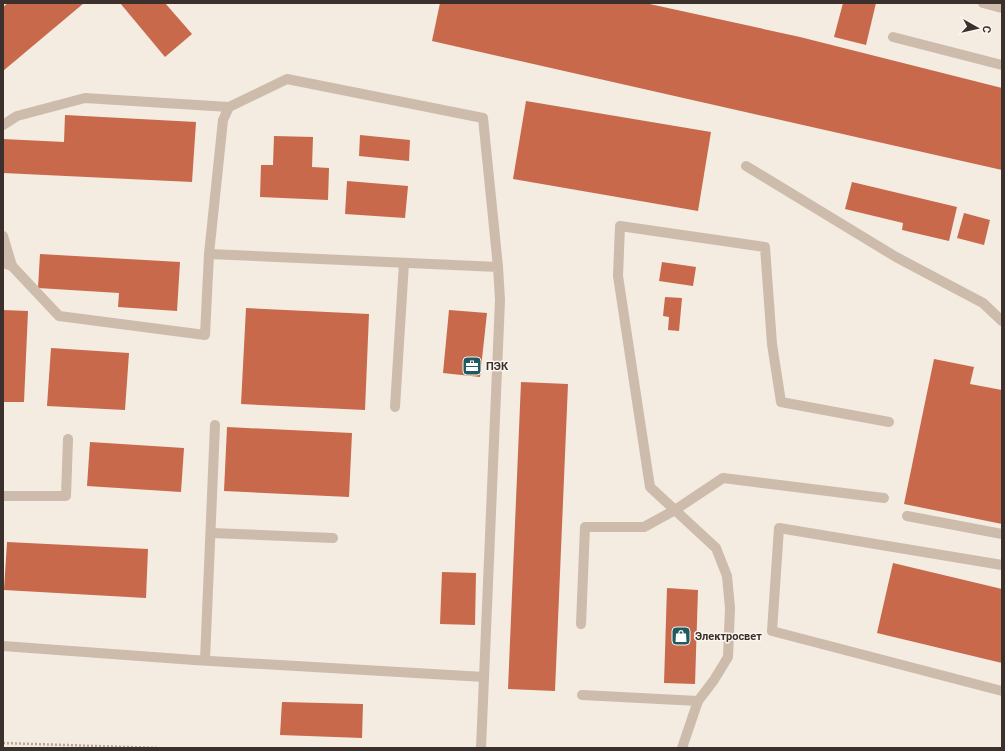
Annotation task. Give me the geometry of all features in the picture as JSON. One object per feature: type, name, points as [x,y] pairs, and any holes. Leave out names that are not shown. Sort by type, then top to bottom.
[{"type":"lane","points":[[983,3],[1002,8]]},
{"type":"lane","points":[[893,37],[1002,65]]},
{"type":"lane","points":[[3,125],[17,116],[85,98],[229,107],[287,79],[483,118],[500,300],[481,748]]},
{"type":"lane","points":[[3,236],[8,265],[59,316],[205,336],[209,254],[223,120],[229,107]]},
{"type":"lane","points":[[746,166],[896,257],[983,303],[1002,320]]},
{"type":"lane","points":[[682,748],[698,701],[714,680],[728,657],[730,608],[727,576],[716,548],[650,487],[618,276],[620,226],[765,248],[772,344],[781,402],[889,422]]},
{"type":"lane","points":[[209,254],[498,267]]},
{"type":"lane","points":[[395,406],[404,263]]},
{"type":"lane","points":[[205,660],[215,425]]},
{"type":"lane","points":[[3,496],[66,496],[68,439]]},
{"type":"lane","points":[[581,624],[585,527],[644,527],[675,510],[723,478],[884,498]]},
{"type":"lane","points":[[907,516],[1002,534]]},
{"type":"lane","points":[[1002,565],[779,528],[772,631],[1002,691]]},
{"type":"lane","points":[[210,533],[333,538]]},
{"type":"lane","points":[[3,646],[484,677]]},
{"type":"lane","points":[[582,695],[698,701]]},
{"type":"path","points":[[3,743],[159,748]]},
{"type":"building","points":[[8,3],[84,3],[3,71],[3,7]]},
{"type":"building","points":[[120,3],[165,3],[192,34],[165,57]]},
{"type":"building","points":[[440,3],[645,3],[800,37],[1002,88],[1002,170],[432,41]]},
{"type":"building","points":[[843,3],[876,3],[866,45],[834,37]]},
{"type":"building","points":[[526,101],[711,132],[698,211],[513,179]]},
{"type":"building","points":[[65,115],[196,122],[192,182],[3,173],[3,139],[64,142]]},
{"type":"building","points":[[360,135],[410,140],[409,161],[359,156]]},
{"type":"building","points":[[274,136],[313,137],[312,167],[329,168],[328,200],[260,197],[261,165],[273,165]]},
{"type":"building","points":[[347,181],[408,186],[405,218],[345,214]]},
{"type":"building","points":[[852,182],[957,207],[949,241],[902,230],[903,223],[845,209]]},
{"type":"building","points":[[964,213],[990,220],[984,245],[957,238]]},
{"type":"building","points":[[40,254],[180,262],[177,311],[118,307],[119,293],[38,288]]},
{"type":"building","points":[[662,262],[696,267],[693,286],[659,281]]},
{"type":"building","points":[[665,297],[682,298],[679,331],[668,330],[669,317],[663,316]]},
{"type":"building","points":[[246,308],[369,314],[365,410],[241,404]]},
{"type":"building","points":[[3,310],[28,311],[24,402],[3,402]]},
{"type":"building","points":[[449,310],[487,313],[480,377],[443,373]]},
{"type":"building","points":[[51,348],[129,353],[125,410],[47,406]]},
{"type":"building","points":[[934,359],[974,367],[970,384],[1002,390],[1002,524],[904,504]]},
{"type":"building","points":[[521,382],[568,384],[555,691],[508,689]]},
{"type":"building","points":[[227,427],[352,433],[349,497],[224,491]]},
{"type":"building","points":[[90,442],[184,448],[181,492],[87,486]]},
{"type":"building","points":[[7,542],[148,549],[146,598],[4,590]]},
{"type":"building","points":[[893,563],[1002,589],[1002,663],[877,633]]},
{"type":"building","points":[[442,572],[476,573],[475,625],[440,624]]},
{"type":"building","name":"Электросвет","points":[[667,588],[698,590],[695,684],[664,683]]},
{"type":"building","points":[[282,702],[363,704],[362,738],[280,735]]},
{"type":"place","name":"ПЭК","points":[[472,366]]},
{"type":"place","name":"Электросвет","points":[[681,636]]}]
